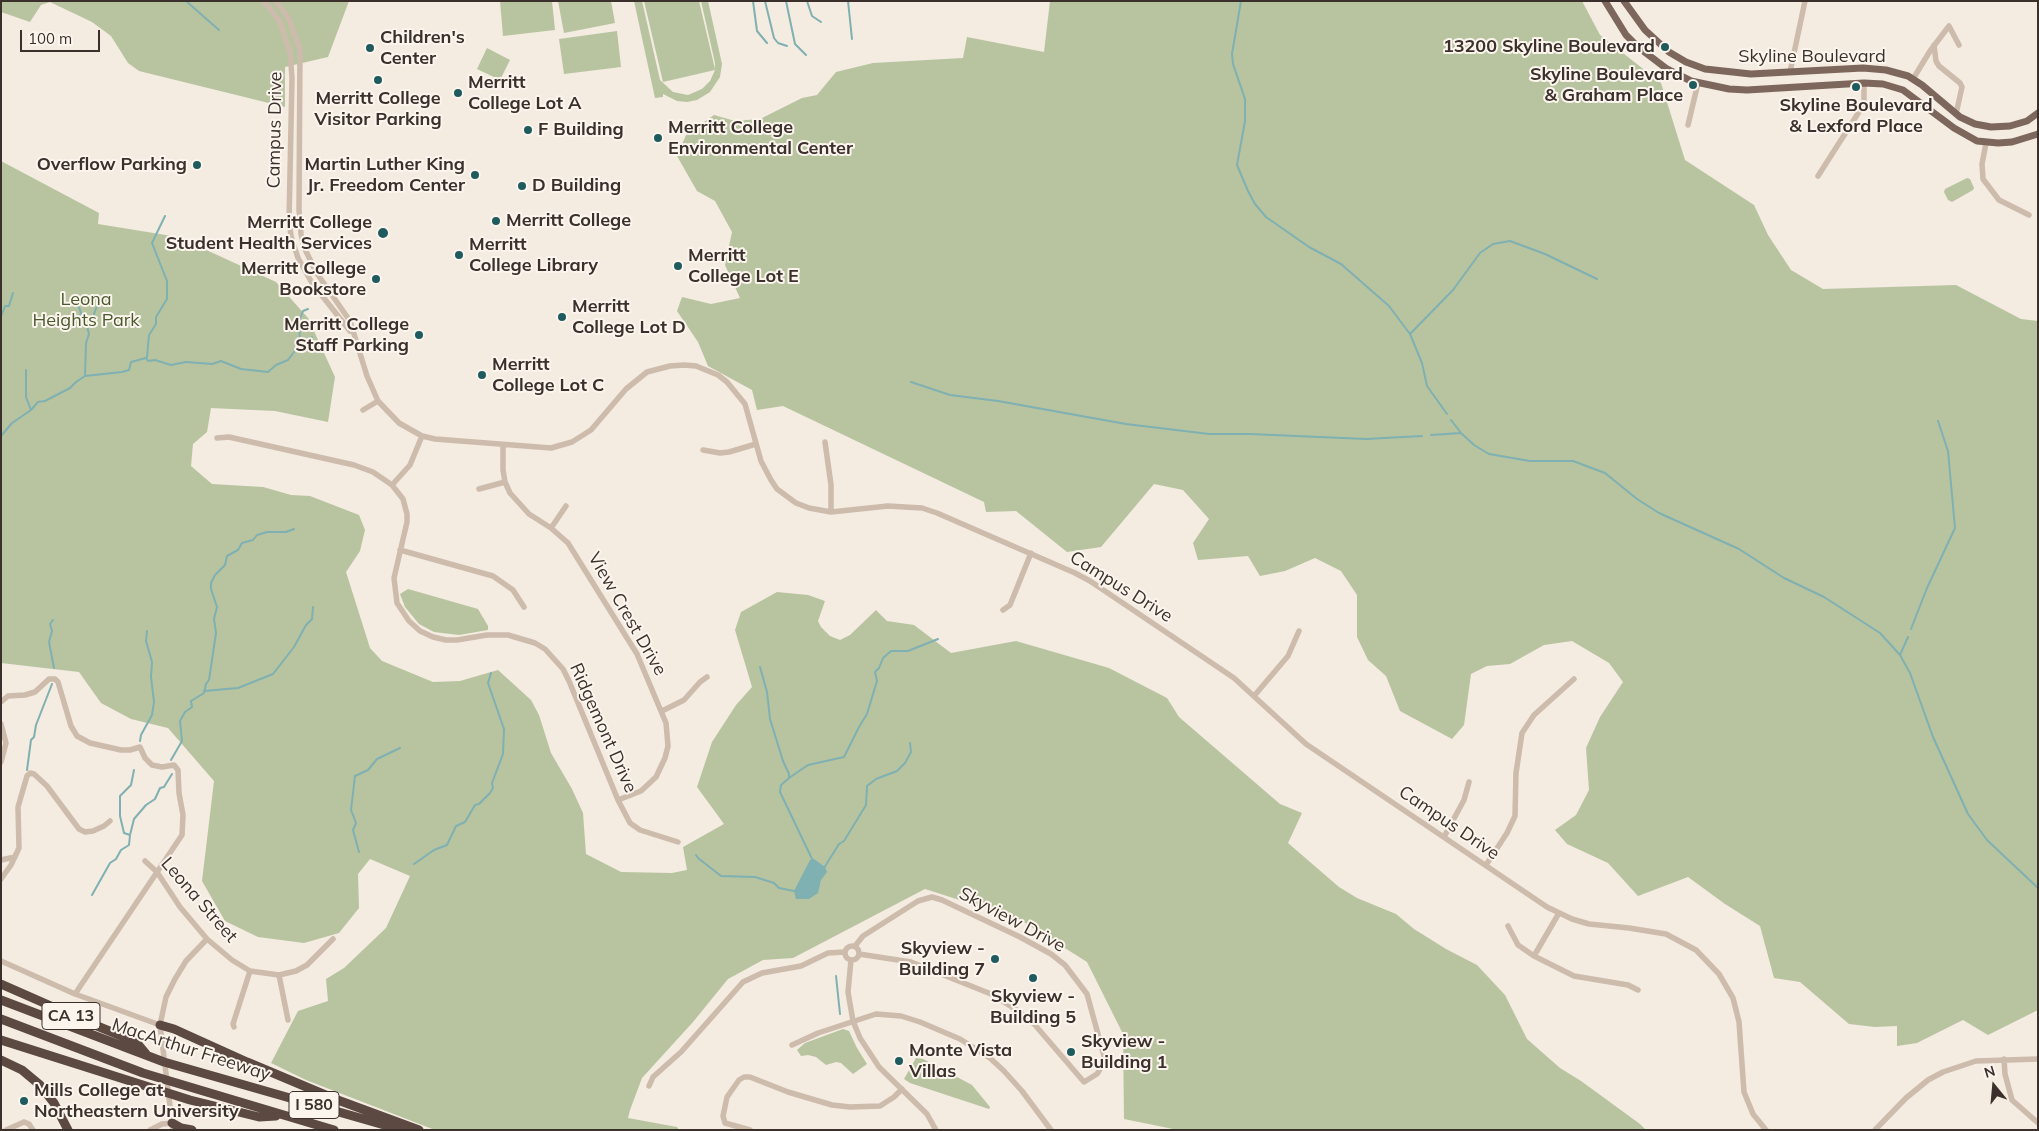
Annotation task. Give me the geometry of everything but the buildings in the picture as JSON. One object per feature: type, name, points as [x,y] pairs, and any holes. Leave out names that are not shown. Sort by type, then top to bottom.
[{"type":"highway","name":"CA 13","points":[[1,984],[53,1008],[136,1042],[144,1052]]},
{"type":"highway","name":"MacArthur Freeway","points":[[1,1000],[187,1069],[402,1130]]},
{"type":"highway","name":"MacArthur Freeway","points":[[1,1019],[143,1073],[334,1130]]},
{"type":"highway","points":[[160,1025],[183,1033],[335,1099],[420,1130]]},
{"type":"highway","name":"CA 13","points":[[1,1040],[190,1100],[259,1117],[283,1115]]},
{"type":"highway","points":[[1,1060],[22,1070],[40,1085],[54,1103],[68,1130]]},
{"type":"highway","points":[[170,1128],[192,1130]]},
{"type":"main road","name":"Skyline Boulevard","points":[[1605,1],[1626,35],[1638,47],[1667,69],[1698,83],[1747,90],[1864,83],[1883,84],[1903,90],[1965,136],[1986,143],[2012,142],[2038,134]]},
{"type":"main road","name":"Skyline Boulevard","points":[[1624,1],[1645,30],[1669,52],[1686,62],[1705,69],[1751,74],[1874,68],[1900,73],[1913,79],[1956,114],[1975,124],[1991,127],[2010,126],[2027,121],[2038,113]]},
{"type":"street","name":"Campus Drive","points":[[264,1],[283,30],[290,52],[292,71],[289,221],[291,236],[298,258],[312,283],[354,336]]},
{"type":"street","name":"Campus Drive","points":[[276,1],[289,19],[300,50],[299,210],[301,234],[312,265],[350,321],[367,376],[378,400],[400,423],[422,436],[442,440],[551,448],[572,442],[591,430],[636,380],[658,368],[684,365],[707,370],[727,382],[745,404],[765,471],[777,489],[796,503],[809,508],[831,512],[888,506],[922,508],[1031,553],[1090,581],[1234,678],[1306,744],[1559,913],[1589,924],[1666,934],[1696,950],[1719,974],[1733,998],[1739,1022],[1744,1092],[1754,1114],[1766,1130]]},
{"type":"street","points":[[1790,72],[1805,1]]},
{"type":"street","points":[[1913,79],[1948,26],[1959,44]]},
{"type":"street","points":[[1934,46],[1936,61],[1939,66],[1960,83],[1962,88],[1956,114]]},
{"type":"street","points":[[1688,125],[1698,83]]},
{"type":"street","points":[[1818,176],[1864,104],[1864,83]]},
{"type":"street","points":[[1986,143],[1982,164],[1983,179],[1999,200],[2029,215]]},
{"type":"street","points":[[363,410],[378,400]]},
{"type":"street","points":[[392,485],[410,466],[422,436]]},
{"type":"street","name":"Ridgemont Drive","points":[[217,438],[230,437],[354,465],[373,472],[392,485],[403,499],[407,514],[407,522],[394,578],[397,603],[409,621],[420,631],[446,640],[487,635],[514,636],[535,643],[555,659],[569,681],[618,800],[630,823],[640,830],[678,842]]},
{"type":"street","points":[[825,442],[831,485],[831,512]]},
{"type":"street","points":[[703,450],[720,454],[756,444]]},
{"type":"street","name":"View Crest Drive","points":[[504,446],[505,482],[517,503],[529,514],[552,528],[568,543],[636,654],[666,723],[668,746],[661,768],[649,785],[641,791],[618,800]]},
{"type":"street","points":[[479,489],[505,482]]},
{"type":"street","points":[[552,528],[566,506]]},
{"type":"street","points":[[400,550],[493,576],[513,590],[524,607]]},
{"type":"street","points":[[1003,610],[1010,605],[1031,553]]},
{"type":"street","points":[[1254,696],[1288,656],[1300,631]]},
{"type":"street","points":[[662,711],[684,700],[700,682],[708,677]]},
{"type":"street","points":[[1,702],[8,696],[35,692],[49,679],[55,679],[58,682],[71,726],[76,736],[90,742],[121,750],[140,747],[145,758],[152,765],[162,767],[171,764],[177,767],[184,827],[182,835],[74,994]]},
{"type":"street","points":[[1486,866],[1507,833],[1515,816],[1516,773],[1522,733],[1534,715],[1574,679]]},
{"type":"street","points":[[1,724],[6,744],[1,762]]},
{"type":"street","points":[[1,879],[19,848],[18,807],[27,776],[30,773],[34,774],[47,786],[79,829],[85,832],[93,831],[110,821]]},
{"type":"street","points":[[1444,837],[1464,800],[1469,782]]},
{"type":"street","points":[[1,860],[15,857]]},
{"type":"street","name":"Leona Street","points":[[145,861],[157,872],[180,907],[207,939],[232,960],[250,971],[279,975],[296,971],[307,965],[333,939]]},
{"type":"street","name":"Skyview Drive","points":[[855,946],[858,941],[871,931],[918,902],[932,897],[966,911],[1051,954],[1065,965],[1087,994],[1104,1056],[1102,1066],[1097,1074],[1084,1082],[1036,1024],[991,994],[911,962],[859,954]]},
{"type":"street","points":[[1534,956],[1559,913]]},
{"type":"street","points":[[1508,926],[1518,945],[1534,956],[1574,976],[1628,985],[1638,990]]},
{"type":"street","points":[[170,1128],[160,1025],[166,997],[175,979],[186,960],[207,939]]},
{"type":"street","points":[[649,1086],[654,1077],[680,1052],[744,982],[762,972],[801,966],[828,953],[844,952],[849,946],[855,946],[859,954],[857,958],[851,960]]},
{"type":"street","points":[[844,952],[846,957],[851,960]]},
{"type":"street","points":[[851,960],[848,992],[853,1021],[869,1054],[879,1067],[927,1114],[936,1130]]},
{"type":"street","points":[[1,961],[74,994],[160,1025]]},
{"type":"street","points":[[234,1026],[233,1024],[250,971]]},
{"type":"street","points":[[279,975],[288,1020]]},
{"type":"street","points":[[792,1045],[818,1033],[876,1014],[901,1016],[920,1022],[960,1039],[990,1058],[1004,1071],[1051,1130]]},
{"type":"street","points":[[2004,1059],[2004,1074],[2012,1100],[2038,1123]]},
{"type":"street","points":[[1875,1130],[1906,1098],[1928,1080],[1960,1066],[1976,1061],[2038,1059]]},
{"type":"street","points":[[750,1130],[725,1123],[723,1116],[727,1097],[744,1076],[832,1105],[850,1107],[880,1106],[902,1089]]},
{"type":"street","points":[[6,1130],[24,1122],[29,1124],[33,1130]]},
{"type":"street","points":[[150,1130],[162,1124],[170,1128]]},
{"type":"green space","points":[[1,1],[349,1],[328,57],[285,67],[285,107],[139,71],[128,63],[111,36],[92,22],[50,2],[41,5],[30,22],[1,12]]},
{"type":"green space","points":[[500,1],[552,1],[555,30],[503,36]]},
{"type":"green space","points":[[558,1],[611,1],[615,23],[564,33]]},
{"type":"green space","points":[[634,1],[642,1],[660,80],[673,92],[688,95],[702,89],[710,81],[715,70],[663,82],[644,1],[699,1],[715,69],[701,1],[708,1],[722,64],[720,77],[710,92],[697,100],[687,102],[677,101],[663,94],[663,97],[655,98]]},
{"type":"green space","points":[[1050,1],[1582,1],[1600,35],[1661,83],[1685,160],[1754,205],[1768,235],[1791,270],[1823,289],[1956,285],[2021,319],[2038,321],[2038,1010],[1988,1035],[1963,1020],[1917,1043],[1897,1046],[1897,1026],[1875,1027],[1849,1024],[1800,982],[1774,978],[1760,926],[1725,904],[1688,877],[1638,896],[1608,863],[1567,844],[1555,830],[1576,815],[1589,790],[1586,748],[1600,717],[1623,682],[1609,663],[1572,641],[1544,645],[1510,664],[1487,666],[1471,674],[1464,725],[1452,739],[1400,711],[1386,676],[1368,660],[1357,637],[1357,595],[1341,571],[1315,558],[1285,571],[1260,576],[1248,556],[1198,560],[1193,543],[1209,519],[1183,490],[1154,484],[1101,547],[1067,552],[1016,511],[986,512],[984,502],[783,406],[757,410],[752,390],[708,366],[698,342],[677,311],[682,297],[711,304],[740,298],[725,265],[732,232],[715,201],[697,191],[677,156],[686,135],[714,115],[735,121],[760,119],[802,98],[817,95],[836,72],[873,63],[963,58],[967,37],[1044,52]]},
{"type":"green space","points":[[617,31],[621,67],[564,74],[559,39]]},
{"type":"green space","points":[[487,48],[510,60],[500,80],[477,69]]},
{"type":"green space","name":"Leona Heights Park","points":[[1,161],[99,213],[98,224],[178,237],[276,282],[308,318],[335,377],[328,422],[275,411],[211,408],[207,432],[193,444],[191,466],[212,484],[263,487],[291,495],[310,496],[359,515],[365,530],[360,551],[346,572],[370,648],[382,661],[433,682],[460,681],[498,670],[531,700],[539,715],[551,753],[572,789],[583,813],[586,854],[621,872],[672,873],[687,870],[683,847],[724,824],[697,787],[712,742],[736,705],[752,687],[735,630],[741,612],[777,592],[808,595],[825,601],[818,621],[830,636],[840,640],[850,635],[876,610],[887,621],[914,625],[951,653],[1016,641],[1109,668],[1167,698],[1179,717],[1280,804],[1302,813],[1288,843],[1339,887],[1357,898],[1396,914],[1414,929],[1477,965],[1505,995],[1527,1039],[1560,1068],[1581,1081],[1646,1130],[1178,1130],[1124,1119],[1123,1034],[1087,962],[1019,919],[925,889],[793,958],[763,960],[728,979],[693,1022],[642,1078],[630,1110],[628,1118],[677,1127],[679,1130],[435,1130],[306,1080],[271,1063],[298,1011],[328,1001],[326,979],[344,968],[386,928],[410,876],[370,859],[358,874],[359,908],[339,933],[304,943],[258,937],[225,921],[202,881],[214,781],[168,728],[131,719],[101,703],[79,672],[1,663]]},
{"type":"green space","points":[[1967,178],[1970,179],[1973,190],[1952,202],[1948,200],[1944,192],[1945,189]]},
{"type":"green space","points":[[408,589],[478,609],[488,626],[488,630],[459,635],[434,632],[419,624],[405,607],[400,594]]},
{"type":"green space","points":[[843,1029],[849,1031],[867,1064],[853,1074],[841,1063],[836,1062],[826,1065],[816,1057],[801,1056],[797,1050],[805,1043]]},
{"type":"green space","points":[[916,1058],[923,1059],[972,1085],[990,1107],[989,1109],[910,1083],[904,1079]]},
{"type":"water","points":[[814,859],[825,867],[827,872],[821,880],[818,893],[809,899],[796,899],[794,891],[810,860]]},
{"type":"waterway","points":[[186,1],[219,30]]},
{"type":"waterway","points":[[753,1],[757,31],[767,43]]},
{"type":"waterway","points":[[765,1],[774,38],[778,43],[787,46]]},
{"type":"waterway","points":[[786,1],[795,44],[806,55]]},
{"type":"waterway","points":[[807,1],[812,16],[821,22]]},
{"type":"waterway","points":[[848,1],[852,39]]},
{"type":"waterway","points":[[1241,1],[1232,54],[1233,64],[1245,99],[1245,121],[1237,165],[1248,191],[1255,204],[1266,217],[1309,247],[1341,264],[1389,306],[1410,334],[1422,363],[1427,386],[1447,414]]},
{"type":"waterway","points":[[147,357],[149,335],[156,324],[156,317],[167,299],[167,281],[152,243],[165,216]]},
{"type":"waterway","points":[[1410,334],[1453,290],[1480,253],[1493,244],[1510,241],[1545,254],[1597,279]]},
{"type":"waterway","points":[[1,317],[5,306],[9,306],[13,293]]},
{"type":"waterway","points":[[76,299],[81,313],[79,317],[82,323],[87,326],[89,334],[86,343],[85,376]]},
{"type":"waterway","points":[[88,326],[98,303]]},
{"type":"waterway","points":[[300,342],[299,321],[303,311],[308,309]]},
{"type":"waterway","points":[[1,436],[12,423],[31,410],[38,402],[45,401],[70,388],[85,376],[129,370],[131,362],[146,358],[148,361],[155,360],[171,365],[186,362],[212,364],[221,361],[241,369],[268,372],[276,365],[288,360],[300,344],[312,337]]},
{"type":"waterway","points":[[26,370],[26,397],[31,410]]},
{"type":"waterway","points":[[911,382],[950,395],[998,401],[1126,424],[1209,434],[1366,439],[1422,436]]},
{"type":"waterway","points":[[1451,420],[1474,445],[1489,454],[1530,461],[1573,461],[1605,473],[1637,499],[1659,513],[1739,549],[1784,578],[1824,597],[1880,633],[1900,655],[1910,673],[1933,737],[1968,814],[1987,840],[2038,888]]},
{"type":"waterway","points":[[1911,629],[1927,588],[1955,528],[1948,451],[1938,421]]},
{"type":"waterway","points":[[1431,435],[1461,433]]},
{"type":"waterway","points":[[171,760],[182,741],[180,721],[185,712],[192,707],[191,701],[204,693],[209,680],[216,633],[214,619],[217,607],[211,589],[211,583],[215,575],[225,565],[227,556],[238,550],[242,543],[253,540],[257,535],[267,532],[286,532],[294,529]]},
{"type":"waterway","points":[[204,691],[238,688],[273,674],[294,647],[306,625],[312,619],[313,607]]},
{"type":"waterway","points":[[53,620],[50,624],[52,631],[49,642],[54,668]]},
{"type":"waterway","points":[[140,741],[141,735],[152,715],[154,702],[151,677],[152,662],[146,641],[147,631]]},
{"type":"waterway","points":[[1900,655],[1908,637]]},
{"type":"waterway","points":[[789,778],[808,765],[844,757],[867,714],[877,681],[875,672],[883,658],[891,651],[908,651],[938,639]]},
{"type":"waterway","points":[[760,667],[767,692],[770,719],[789,774],[789,778],[781,785],[780,792],[813,861]]},
{"type":"waterway","points":[[414,864],[434,850],[447,845],[456,826],[465,822],[475,805],[479,804],[493,788],[492,783],[503,754],[504,729],[488,683],[491,673]]},
{"type":"waterway","points":[[27,770],[31,740],[34,737],[36,725],[52,684]]},
{"type":"waterway","points":[[824,868],[839,844],[844,841],[866,805],[867,786],[876,779],[897,771],[905,763],[911,752],[910,743]]},
{"type":"waterway","points":[[359,852],[353,830],[356,823],[351,810],[355,776],[368,770],[377,759],[400,748]]},
{"type":"waterway","points":[[92,895],[110,863],[116,859],[121,850],[129,845],[130,835],[124,833],[120,816],[120,796],[131,785],[134,770]]},
{"type":"waterway","points":[[130,835],[134,819],[146,805],[155,799],[160,788],[164,787],[172,774]]},
{"type":"waterway","points":[[696,855],[721,876],[755,877],[774,883],[779,888],[794,891]]},
{"type":"waterway","points":[[836,976],[840,1014]]},
{"type":"place","name":"13200 Skyline Boulevard","points":[[1665,47]]},
{"type":"place","name":"Children's Center","points":[[370,48]]},
{"type":"place","name":"Merritt College Visitor Parking","points":[[378,80]]},
{"type":"place","name":"Skyline Boulevard & Graham Place","points":[[1693,85]]},
{"type":"place","name":"Skyline Boulevard & Lexford Place","points":[[1856,87]]},
{"type":"place","name":"Merritt College Lot A","points":[[458,93]]},
{"type":"place","name":"F Building","points":[[528,130]]},
{"type":"place","name":"Merritt College Environmental Center","points":[[658,138]]},
{"type":"place","name":"Overflow Parking","points":[[197,165]]},
{"type":"place","name":"Martin Luther King Jr. Freedom Center","points":[[475,175]]},
{"type":"place","name":"D Building","points":[[522,186]]},
{"type":"place","name":"Merritt College","points":[[496,221]]},
{"type":"place","name":"Merritt College Student Health Services","points":[[383,233]]},
{"type":"place","name":"Merritt College Library","points":[[459,255]]},
{"type":"place","name":"Merritt College Lot E","points":[[678,266]]},
{"type":"place","name":"Merritt College Bookstore","points":[[376,279]]},
{"type":"place","name":"Merritt College Lot D","points":[[562,317]]},
{"type":"place","name":"Merritt College Staff Parking","points":[[419,335]]},
{"type":"place","name":"Merritt College Lot C","points":[[482,375]]},
{"type":"place","name":"Skyview - Building 7","points":[[995,959]]},
{"type":"place","name":"Skyview - Building 5","points":[[1033,978]]},
{"type":"place","name":"Skyview - Building 1","points":[[1071,1052]]},
{"type":"place","name":"Monte Vista Villas","points":[[899,1061]]},
{"type":"place","name":"Mills College at Northeastern University","points":[[24,1101]]}]
